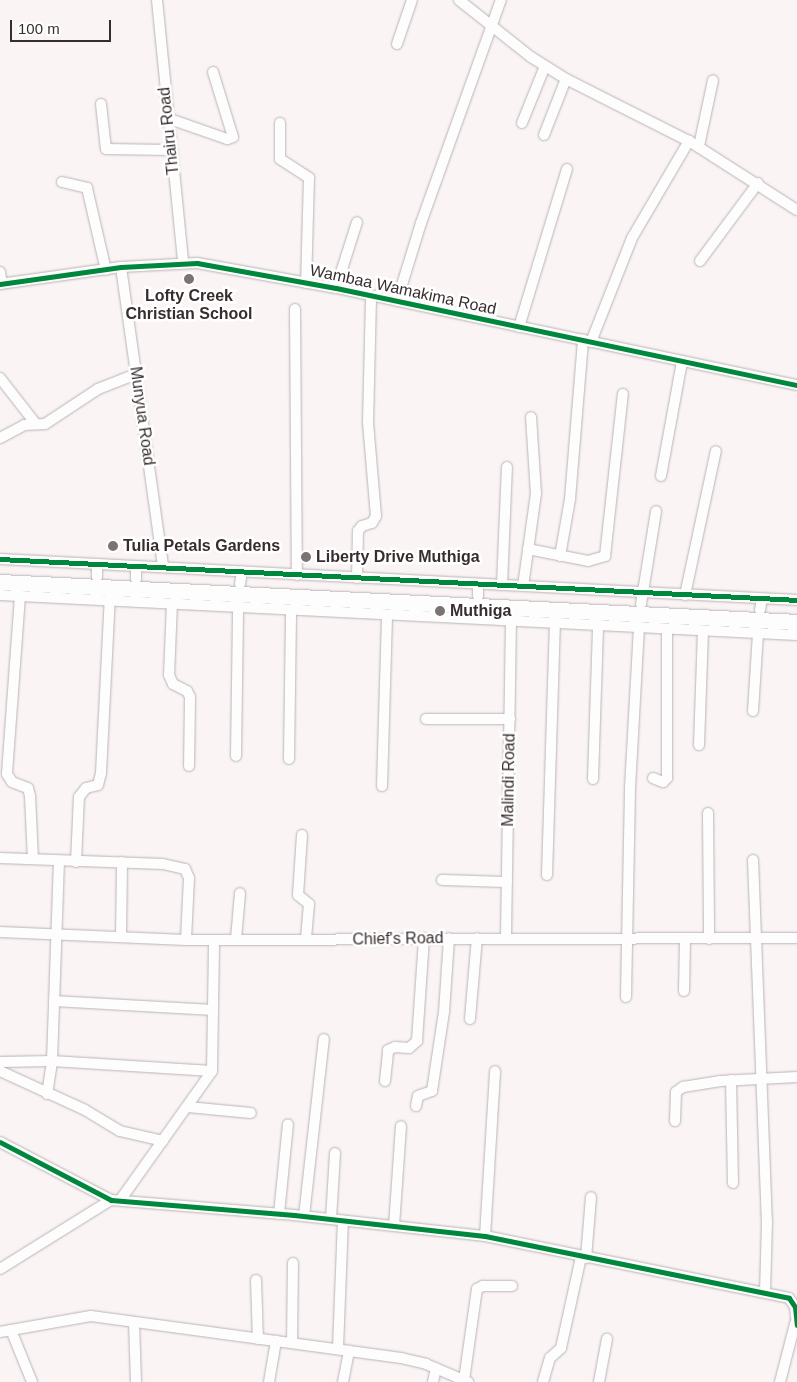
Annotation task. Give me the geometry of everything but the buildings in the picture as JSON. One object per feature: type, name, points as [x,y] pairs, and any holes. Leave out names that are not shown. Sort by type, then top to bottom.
[{"type":"highway","points":[[0,572],[97,570],[241,578],[478,601],[797,622]]},
{"type":"highway","points":[[0,582],[110,594],[478,601],[642,599],[761,604],[797,612]]},
{"type":"street","name":"Thairu Road","points":[[157,0],[170,150],[183,262]]},
{"type":"street","points":[[397,44],[412,0]]},
{"type":"street","points":[[459,0],[566,80],[699,146],[797,210]]},
{"type":"street","points":[[397,301],[432,192],[493,27],[501,0]]},
{"type":"street","points":[[522,122],[545,66]]},
{"type":"street","points":[[167,118],[227,139],[233,137],[213,72]]},
{"type":"street","points":[[544,135],[566,80]]},
{"type":"street","points":[[699,146],[714,80]]},
{"type":"street","points":[[101,104],[106,149],[170,150]]},
{"type":"street","points":[[280,123],[280,159],[308,178],[306,283]]},
{"type":"street","points":[[560,556],[570,499],[587,341],[632,238],[689,141]]},
{"type":"street","points":[[519,327],[567,169]]},
{"type":"street","points":[[62,182],[87,188],[106,270]]},
{"type":"street","points":[[700,261],[758,183]]},
{"type":"street","points":[[336,288],[357,222]]},
{"type":"street","name":"Wambaa Wamakima Road","points":[[1,284],[121,267],[183,262],[336,288],[797,385]]},
{"type":"street","name":"Munyua Road","points":[[121,267],[163,566]]},
{"type":"street","points":[[0,272],[1,284]]},
{"type":"street","points":[[357,578],[358,531],[362,526],[372,523],[376,516],[368,413],[371,296]]},
{"type":"street","points":[[295,309],[297,575]]},
{"type":"street","points":[[660,476],[682,362]]},
{"type":"street","points":[[0,438],[24,425],[45,424],[98,389],[136,374]]},
{"type":"street","points":[[0,378],[36,424]]},
{"type":"street","points":[[528,549],[588,561],[605,556],[623,394]]},
{"type":"street","points":[[523,586],[536,494],[531,417]]},
{"type":"street","points":[[685,595],[716,451]]},
{"type":"street","points":[[502,585],[507,467]]},
{"type":"street","points":[[642,599],[656,511]]},
{"type":"street","points":[[0,559],[97,570]]},
{"type":"street","points":[[136,572],[163,566],[241,578],[297,575],[357,578],[478,601],[511,622],[797,635]]},
{"type":"street","points":[[0,595],[110,594],[172,604],[388,615],[478,601],[502,585],[642,599],[685,595],[761,604],[797,600]]},
{"type":"street","points":[[76,862],[79,796],[82,791],[94,787],[100,781],[110,594]]},
{"type":"street","points":[[20,596],[8,774],[12,782],[28,788],[33,860]]},
{"type":"street","points":[[373,614],[375,599]]},
{"type":"street","points":[[172,604],[169,675],[173,684],[187,691],[190,697],[189,766]]},
{"type":"street","points":[[236,756],[238,608]]},
{"type":"street","points":[[289,759],[291,610]]},
{"type":"street","points":[[382,786],[388,615]]},
{"type":"street","name":"Malindi Road","points":[[506,937],[511,622]]},
{"type":"street","points":[[547,875],[555,623]]},
{"type":"street","points":[[593,779],[598,626]]},
{"type":"street","points":[[626,997],[630,788],[639,628]]},
{"type":"street","points":[[653,778],[663,782],[667,778],[667,630]]},
{"type":"street","points":[[699,745],[703,632]]},
{"type":"street","points":[[753,711],[758,633]]},
{"type":"street","points":[[426,719],[510,719]]},
{"type":"street","points":[[708,814],[709,939]]},
{"type":"street","points":[[302,835],[298,895],[309,904],[306,939]]},
{"type":"street","points":[[0,858],[163,864],[187,872],[186,940]]},
{"type":"street","points":[[754,860],[760,1078],[767,1221],[765,1292]]},
{"type":"street","points":[[47,1094],[52,1061],[59,861]]},
{"type":"street","points":[[121,936],[122,862]]},
{"type":"street","points":[[442,880],[507,882]]},
{"type":"street","points":[[236,940],[240,893]]},
{"type":"street","name":"Chief's Road","points":[[0,932],[57,936],[121,936],[186,940],[506,937],[797,938]]},
{"type":"street","points":[[385,1081],[388,1050],[395,1047],[409,1048],[416,1041],[424,938]]},
{"type":"street","points":[[416,1106],[418,1096],[432,1091],[444,1012],[449,938]]},
{"type":"street","points":[[470,1019],[477,938]]},
{"type":"street","points":[[684,939],[684,990]]},
{"type":"street","points":[[0,1269],[116,1199],[163,1141],[212,1071],[214,940]]},
{"type":"street","points":[[54,1001],[213,1010]]},
{"type":"street","points":[[304,1216],[324,1039]]},
{"type":"street","points":[[0,1062],[52,1061],[212,1071]]},
{"type":"street","points":[[485,1236],[495,1071]]},
{"type":"street","points":[[0,1072],[86,1110],[120,1131],[163,1141]]},
{"type":"street","points":[[675,1121],[679,1089],[731,1080],[797,1077]]},
{"type":"street","points":[[731,1080],[733,1183]]},
{"type":"street","points":[[188,1107],[251,1113]]},
{"type":"street","points":[[280,1214],[288,1124]]},
{"type":"street","points":[[392,1226],[401,1126]]},
{"type":"street","points":[[1,1145],[116,1199],[344,1220],[485,1236],[584,1258],[765,1292],[792,1301],[796,1325],[780,1382]]},
{"type":"street","points":[[392,1226],[395,1149]]},
{"type":"street","points":[[331,1219],[335,1153]]},
{"type":"street","points":[[543,1382],[550,1358],[561,1348],[584,1258],[591,1197]]},
{"type":"street","points":[[338,1349],[344,1220]]},
{"type":"street","points":[[292,1343],[293,1263]]},
{"type":"street","points":[[256,1280],[258,1338]]},
{"type":"street","points":[[0,1332],[91,1316],[408,1359],[436,1368],[462,1380],[477,1289],[483,1286],[512,1286]]},
{"type":"street","points":[[134,1322],[136,1382]]},
{"type":"street","points":[[11,1330],[32,1382]]},
{"type":"street","points":[[599,1382],[607,1339]]},
{"type":"street","points":[[269,1382],[276,1341]]},
{"type":"street","points":[[343,1382],[349,1351]]},
{"type":"street","points":[[433,1382],[436,1368]]},
{"type":"cycle path","points":[[0,284],[121,267],[197,263],[336,288],[797,385]]},
{"type":"cycle path","points":[[0,559],[797,600]]},
{"type":"cycle path","points":[[0,1142],[111,1200],[294,1215],[485,1236],[789,1298],[795,1307],[797,1325]]},
{"type":"place","name":"Lofty Creek Christian School","points":[[189,279]]},
{"type":"place","name":"Tulia Petals Gardens","points":[[113,546]]},
{"type":"place","name":"Liberty Drive Muthiga","points":[[306,557]]},
{"type":"place","name":"Muthiga","points":[[440,611]]}]
